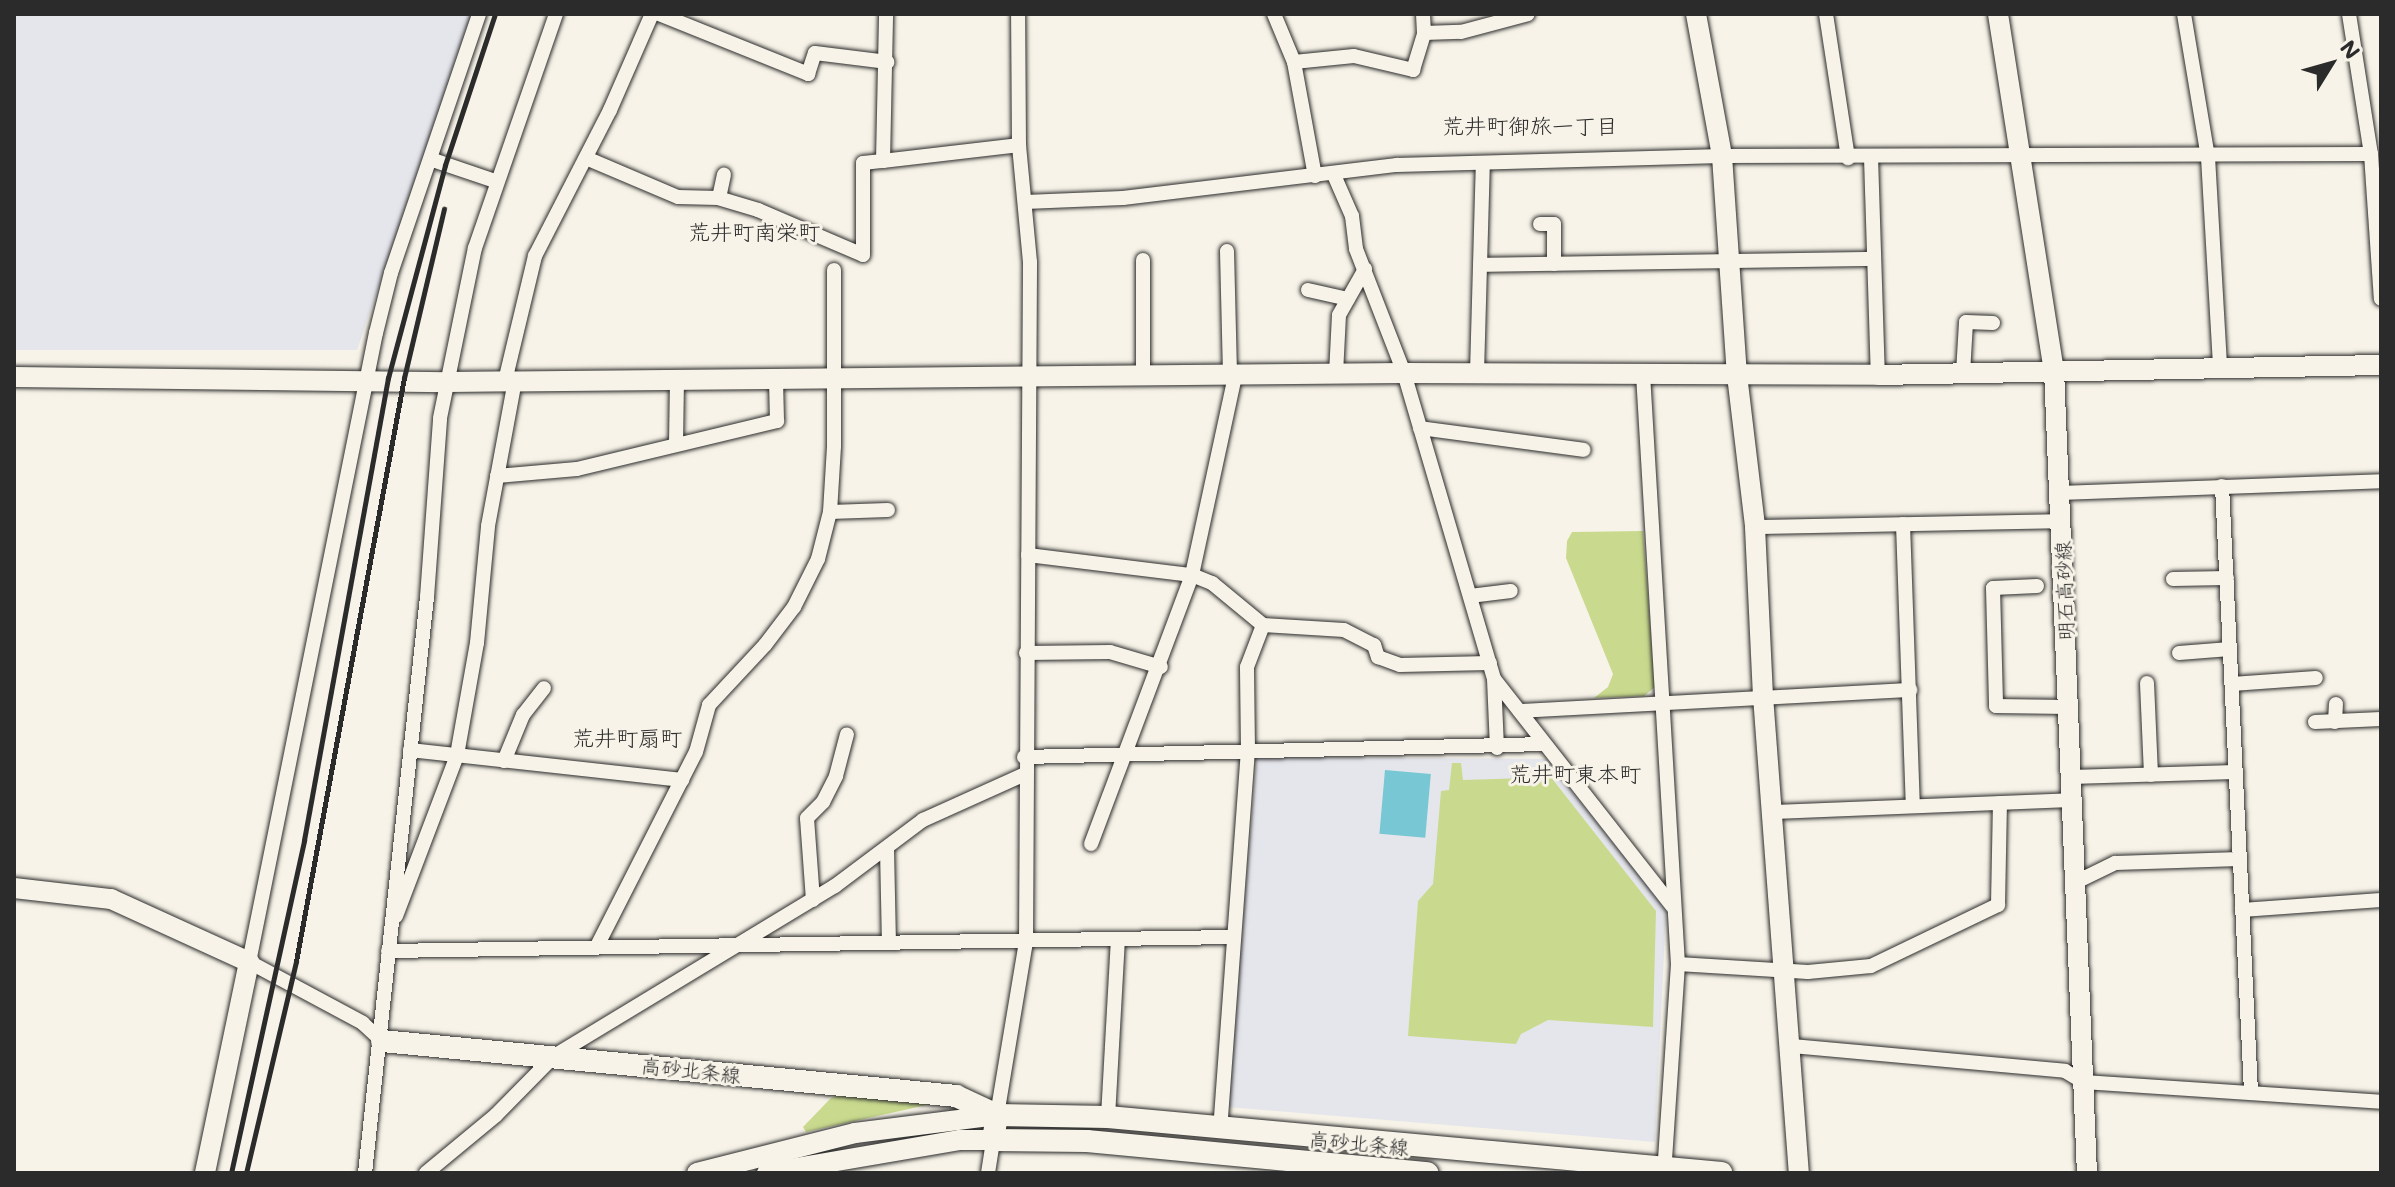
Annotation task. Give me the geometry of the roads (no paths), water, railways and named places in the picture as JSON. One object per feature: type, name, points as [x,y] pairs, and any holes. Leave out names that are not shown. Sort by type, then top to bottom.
[{"type":"main road","name":"高砂北条線","points":[[382,1041],[956,1096],[997,1115],[1108,1117],[1220,1131],[1664,1171],[1721,1173]]},
{"type":"main road","points":[[993,1140],[997,1115]]},
{"type":"main road","name":"高砂北条線","points":[[993,1140],[1087,1141],[1254,1166],[1427,1173]]},
{"type":"street","points":[[205,1173],[391,273],[433,160],[479,14]]},
{"type":"street","points":[[365,1173],[382,1041],[440,418],[475,248],[495,181],[556,14]]},
{"type":"street","points":[[391,927],[457,755],[470,696],[510,381],[535,256],[586,158],[652,14]]},
{"type":"street","points":[[659,14],[808,74],[815,53],[887,62]]},
{"type":"street","points":[[883,161],[886,14]]},
{"type":"street","points":[[697,1173],[855,1133],[997,1115],[1026,941],[1024,757],[1030,379],[1025,202],[1019,145],[1018,14]]},
{"type":"street","points":[[1274,14],[1294,62],[1315,176]]},
{"type":"street","points":[[1294,62],[1354,56],[1413,70],[1424,33],[1423,14]]},
{"type":"street","points":[[1424,33],[1461,32],[1528,14]]},
{"type":"street","points":[[1696,14],[1722,156],[1737,375],[1755,527],[1763,696],[1775,812],[1799,1173]]},
{"type":"street","points":[[1826,14],[1848,158]]},
{"type":"street","name":"明石高砂線","points":[[1998,14],[2054,370],[2087,1173]]},
{"type":"street","points":[[2184,14],[2208,157],[2220,367]]},
{"type":"street","points":[[2349,14],[2371,154],[2381,299]]},
{"type":"street","points":[[586,158],[678,197],[719,198],[808,229],[863,255],[863,163],[1019,145]]},
{"type":"street","points":[[1025,202],[1123,198],[1397,165],[1722,156],[2022,159],[2371,154]]},
{"type":"street","points":[[1871,157],[1878,375]]},
{"type":"street","points":[[433,160],[495,181]]},
{"type":"street","points":[[1477,373],[1483,163]]},
{"type":"street","points":[[719,198],[724,175]]},
{"type":"street","points":[[1334,175],[1352,216],[1365,269],[1404,373],[1490,663],[1494,679],[1497,748]]},
{"type":"street","points":[[1540,224],[1554,224],[1554,264]]},
{"type":"street","points":[[1091,844],[1130,752],[1192,575],[1232,376],[1227,251]]},
{"type":"street","points":[[1480,265],[1874,259]]},
{"type":"street","points":[[1143,260],[1143,377]]},
{"type":"street","points":[[1336,374],[1336,330],[1348,299],[1365,269]]},
{"type":"street","points":[[596,948],[696,752],[709,705],[794,607],[818,559],[830,512],[834,270]]},
{"type":"street","points":[[1308,290],[1348,299]]},
{"type":"street","points":[[1963,373],[1966,322],[1993,323]]},
{"type":"street","points":[[14,377],[448,382],[1030,379],[1404,373],[1878,375],[2381,365]]},
{"type":"street","points":[[1643,374],[1664,702],[1672,906],[1678,964],[1664,1171]]},
{"type":"street","points":[[676,444],[677,380]]},
{"type":"street","points":[[497,476],[542,476],[777,421],[776,380]]},
{"type":"street","points":[[1420,428],[1584,450]]},
{"type":"street","points":[[2060,493],[2381,481]]},
{"type":"street","points":[[2222,486],[2251,1092]]},
{"type":"street","points":[[830,512],[888,510]]},
{"type":"street","points":[[1755,527],[2062,521]]},
{"type":"street","points":[[1903,524],[1913,806]]},
{"type":"street","points":[[1028,555],[1192,575],[1212,583],[1263,625],[1344,630],[1374,645],[1378,657],[1400,665],[1490,663]]},
{"type":"street","points":[[2173,579],[2227,578]]},
{"type":"street","points":[[2037,586],[1993,588],[1996,706],[2068,707]]},
{"type":"street","points":[[1470,596],[1511,591]]},
{"type":"street","points":[[1220,1131],[1248,751],[1247,667],[1263,625]]},
{"type":"street","points":[[2179,653],[2230,649]]},
{"type":"street","points":[[1026,653],[1110,652],[1161,667]]},
{"type":"street","points":[[2232,684],[2316,678]]},
{"type":"street","points":[[1494,679],[1672,906]]},
{"type":"street","points":[[2147,683],[2151,775]]},
{"type":"street","points":[[504,761],[523,715],[544,688]]},
{"type":"street","points":[[1520,711],[1910,690]]},
{"type":"street","points":[[2335,722],[2336,704]]},
{"type":"street","points":[[2315,722],[2381,719]]},
{"type":"street","points":[[813,900],[807,818],[823,802],[836,776],[847,734]]},
{"type":"street","points":[[1024,757],[1130,752],[1497,748],[1543,744]]},
{"type":"street","points":[[410,750],[682,780]]},
{"type":"street","points":[[2070,777],[2236,772]]},
{"type":"street","points":[[426,1173],[496,1115],[554,1056],[813,900],[923,820],[1025,774]]},
{"type":"street","points":[[1775,812],[2070,800]]},
{"type":"street","points":[[1678,964],[1786,969],[1871,966],[1998,905],[2000,803]]},
{"type":"street","points":[[887,849],[889,942]]},
{"type":"street","points":[[2074,883],[2115,863],[2240,859]]},
{"type":"street","points":[[14,888],[111,899],[249,962],[363,1023],[382,1041]]},
{"type":"street","points":[[2242,910],[2381,900]]},
{"type":"street","points":[[388,951],[1233,937]]},
{"type":"street","points":[[1108,1117],[1118,940]]},
{"type":"street","points":[[1792,1046],[2065,1071],[2083,1082],[2381,1102]]},
{"type":"street","points":[[767,1173],[857,1155],[993,1140],[988,1173]]},
{"type":"street","points":[[823,1173],[857,1155]]},
{"type":"water","points":[[1385,770],[1431,774],[1425,838],[1379,834]]},
{"type":"railway","points":[[231,1173],[304,840],[388,378],[445,165],[495,14]]},
{"type":"railway","points":[[246,1173],[296,961],[404,378],[444,209]]},
{"type":"district","name":"荒井町御旅一丁目","points":[[1530,126]]},
{"type":"district","name":"荒井町南栄町","points":[[754,232]]},
{"type":"district","name":"荒井町扇町","points":[[627,738]]},
{"type":"district","name":"荒井町東本町","points":[[1575,774]]}]
